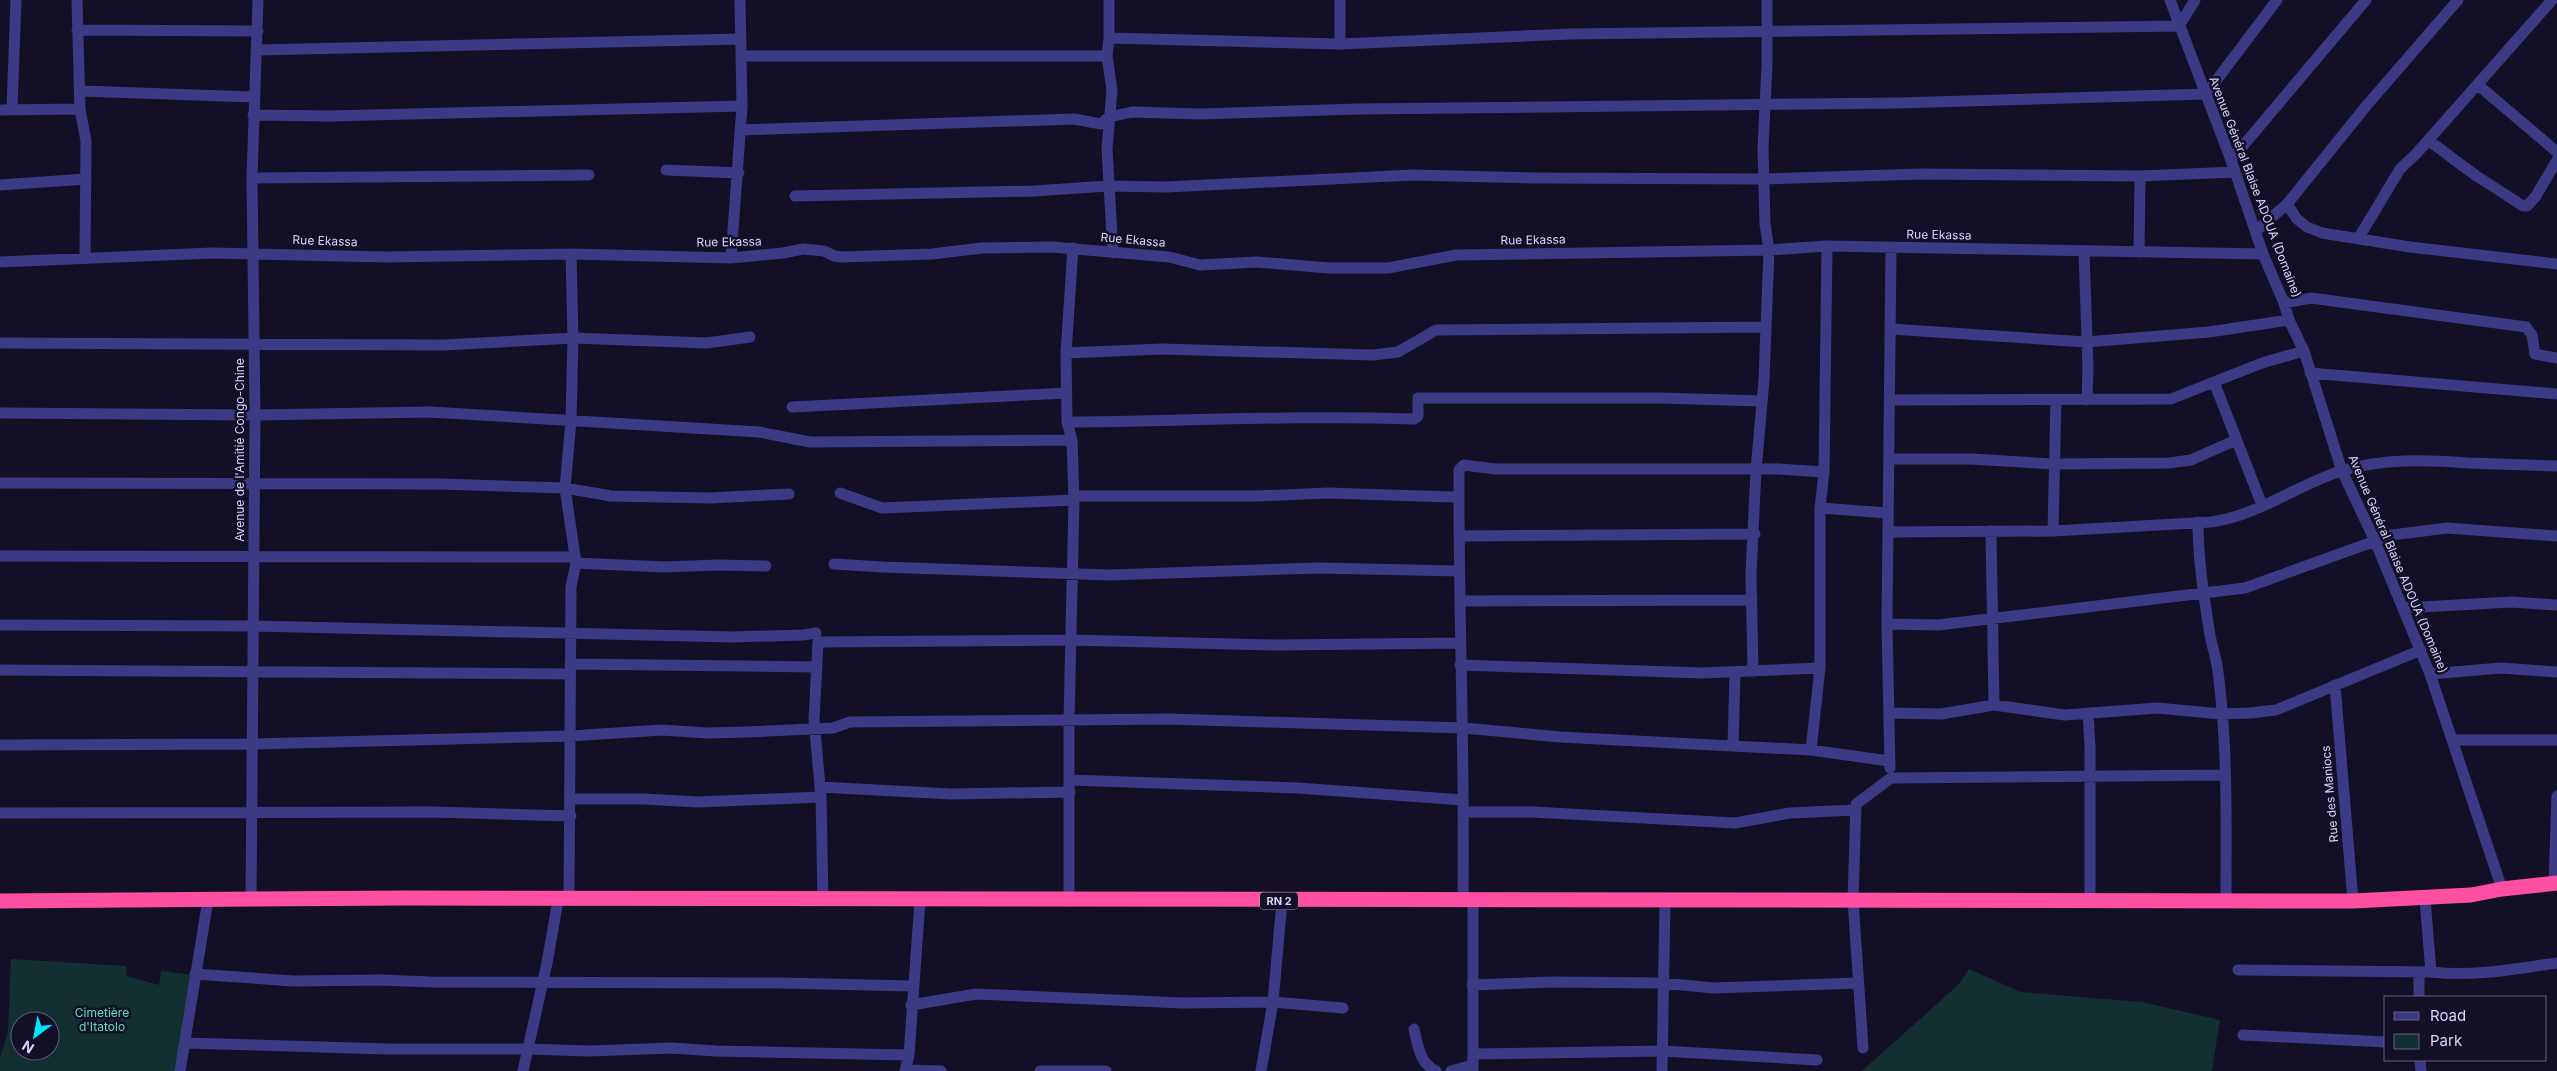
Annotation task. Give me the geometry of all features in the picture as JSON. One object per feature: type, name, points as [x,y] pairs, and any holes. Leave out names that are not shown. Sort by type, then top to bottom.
[{"type":"highway","name":"RN 2","points":[[0,900],[2353,901],[2425,899],[2471,895],[2502,888],[2556,883]]},
{"type":"street","points":[[12,108],[16,0]]},
{"type":"street","points":[[77,0],[81,90],[80,109],[86,141],[85,258]]},
{"type":"street","name":"Avenue de l'Amitié Congo-Chine","points":[[251,900],[255,415],[252,178],[253,97],[258,31],[258,0]]},
{"type":"street","points":[[731,258],[739,173],[742,106],[740,0]]},
{"type":"street","points":[[1109,0],[1107,56],[1112,90],[1109,117],[1108,186],[1114,253]]},
{"type":"street","points":[[1340,0],[1340,44]]},
{"type":"street","points":[[1753,672],[1752,600],[1756,470],[1762,402],[1769,250],[1765,224],[1763,179],[1767,0]]},
{"type":"street","name":"Avenue Général Blaise ADOUA (Domaine)","points":[[2170,0],[2231,160],[2263,254],[2284,302],[2288,320],[2304,351],[2342,471],[2375,541],[2430,674],[2502,888]]},
{"type":"street","points":[[1109,38],[1340,44],[1570,34],[2179,26],[2195,0]]},
{"type":"street","points":[[740,130],[1074,119],[1101,124],[1109,117],[1132,112],[1200,114],[1360,109],[1765,105],[2206,94],[2277,0]]},
{"type":"street","points":[[2231,160],[2366,0]]},
{"type":"street","points":[[2256,231],[2287,204],[2367,106],[2458,0]]},
{"type":"street","points":[[2358,239],[2400,169],[2478,85],[2552,0]]},
{"type":"street","points":[[77,30],[258,31]]},
{"type":"street","points":[[257,50],[741,39]]},
{"type":"street","points":[[742,56],[1107,56]]},
{"type":"street","points":[[2478,85],[2557,152]]},
{"type":"street","points":[[81,90],[253,97]]},
{"type":"street","points":[[253,115],[329,116],[742,106]]},
{"type":"street","points":[[0,110],[12,108],[80,109]]},
{"type":"street","points":[[2428,140],[2475,175],[2523,206],[2528,206],[2536,196],[2557,160]]},
{"type":"street","points":[[666,170],[739,173]]},
{"type":"street","points":[[795,196],[1034,191],[1108,186],[1166,187],[1413,175],[1535,178],[1763,179],[1921,174],[2140,176],[2235,172]]},
{"type":"street","points":[[252,178],[589,175]]},
{"type":"street","points":[[2138,254],[2140,176]]},
{"type":"street","points":[[0,185],[86,179]]},
{"type":"street","points":[[2287,204],[2298,219],[2307,227],[2358,239],[2557,264]]},
{"type":"street","points":[[1811,750],[1820,668],[1820,508],[1824,472],[1828,246]]},
{"type":"street","name":"Rue Ekassa","points":[[0,262],[253,253],[386,257],[571,254],[731,258],[783,254],[803,249],[824,251],[834,256],[842,257],[919,254],[982,248],[1073,248],[1169,257],[1200,265],[1257,262],[1328,268],[1388,268],[1456,255],[1769,250],[1828,246],[2138,254],[2263,254]]},
{"type":"street","points":[[1068,901],[1069,721],[1074,498],[1072,440],[1068,422],[1066,393],[1066,353],[1073,248]]},
{"type":"street","points":[[1891,248],[1887,624],[1889,761],[1891,778]]},
{"type":"street","points":[[2084,252],[2088,368],[2086,400]]},
{"type":"street","points":[[523,1071],[563,900],[571,816],[571,587],[576,560],[565,488],[571,421],[573,338],[571,254]]},
{"type":"street","points":[[2284,302],[2311,298],[2526,327],[2532,335],[2535,354],[2557,358]]},
{"type":"street","points":[[1891,329],[2086,342],[2200,333],[2288,320]]},
{"type":"street","points":[[1066,353],[1189,349],[1374,355],[1398,352],[1436,330],[1766,327]]},
{"type":"street","points":[[0,343],[443,345],[573,338],[707,343],[750,337]]},
{"type":"street","points":[[1890,400],[2171,399],[2262,363],[2304,351]]},
{"type":"street","points":[[2310,373],[2557,394]]},
{"type":"street","points":[[2214,382],[2262,505]]},
{"type":"street","points":[[792,407],[1066,393]]},
{"type":"street","points":[[1068,422],[1195,420],[1239,417],[1414,419],[1418,416],[1418,398],[1650,398],[1762,402]]},
{"type":"street","points":[[2053,531],[2056,400]]},
{"type":"street","points":[[0,413],[255,415],[430,412],[759,432],[810,442],[1072,440]]},
{"type":"street","points":[[1890,459],[1971,459],[2054,464],[2182,462],[2204,455],[2236,440]]},
{"type":"street","points":[[1888,532],[2053,531],[2231,519],[2342,471],[2379,463],[2412,460],[2557,466]]},
{"type":"street","points":[[1473,1063],[1472,985],[1463,800],[1464,728],[1460,665],[1459,470],[1464,465],[1495,468],[1778,469],[1824,472]]},
{"type":"street","points":[[0,483],[441,484],[565,488],[611,496],[710,498],[789,494]]},
{"type":"street","points":[[840,493],[882,508],[1074,498],[1328,494],[1459,496]]},
{"type":"street","points":[[1820,508],[1888,512]]},
{"type":"street","points":[[2198,522],[2198,557],[2210,636],[2218,671],[2224,775],[2226,900]]},
{"type":"street","points":[[1887,624],[1938,625],[2245,588],[2268,582],[2392,535],[2448,528],[2557,536]]},
{"type":"street","points":[[1991,531],[1991,619],[1994,705]]},
{"type":"street","points":[[1459,536],[1755,534]]},
{"type":"street","points":[[0,556],[254,555],[576,560],[664,567],[766,566]]},
{"type":"street","points":[[834,564],[1073,575],[1327,568],[1459,571]]},
{"type":"street","points":[[1461,601],[1752,600]]},
{"type":"street","points":[[2403,608],[2511,602],[2557,605]]},
{"type":"street","points":[[0,625],[253,626],[732,637],[816,633]]},
{"type":"street","points":[[823,900],[821,792],[814,720],[818,642],[1071,640],[1277,645],[1460,643]]},
{"type":"street","points":[[1889,713],[1941,714],[1994,705],[2065,715],[2157,708],[2221,714],[2276,710],[2421,650]]},
{"type":"street","points":[[1460,665],[1736,673],[1820,668]]},
{"type":"street","points":[[0,670],[253,671],[816,667]]},
{"type":"street","points":[[2430,674],[2501,668],[2557,672]]},
{"type":"street","points":[[1733,746],[1736,673]]},
{"type":"street","name":"Rue des Maniocs","points":[[2335,685],[2353,901]]},
{"type":"street","points":[[2088,713],[2090,901]]},
{"type":"street","points":[[0,745],[252,744],[570,736],[662,730],[706,733],[833,728],[850,722],[1069,721],[1168,718],[1464,728],[1560,737],[1811,750],[1889,761]]},
{"type":"street","points":[[2452,740],[2557,740]]},
{"type":"street","points":[[1863,1048],[1852,900],[1855,810],[1858,802],[1891,778],[2224,775]]},
{"type":"street","points":[[571,799],[644,799],[698,802],[821,792],[951,794],[1070,786],[1298,788],[1463,800]]},
{"type":"street","points":[[2556,883],[2557,796]]},
{"type":"street","points":[[1464,812],[1533,812],[1735,823],[1790,813],[1855,810]]},
{"type":"street","points":[[0,813],[252,814],[433,812],[571,816]]},
{"type":"street","points":[[2420,996],[2425,973],[2425,899]]},
{"type":"street","points":[[180,1071],[208,900]]},
{"type":"street","points":[[920,900],[912,986],[909,1055],[905,1070],[941,1071]]},
{"type":"street","points":[[1261,1071],[1274,1002],[1282,901]]},
{"type":"street","points":[[1662,1071],[1662,983],[1665,901]]},
{"type":"street","points":[[2238,970],[2425,973],[2460,976],[2487,974],[2557,963]]},
{"type":"street","points":[[195,974],[301,982],[381,980],[912,986]]},
{"type":"street","points":[[1472,985],[1552,982],[1662,983],[1713,988],[1858,983]]},
{"type":"street","points":[[912,1005],[976,994],[1183,1003],[1274,1002],[1343,1008]]},
{"type":"street","points":[[1414,1029],[1424,1062],[1436,1071]]},
{"type":"street","points":[[2243,1035],[2384,1042]]},
{"type":"street","points":[[185,1043],[387,1049],[528,1049],[589,1052],[672,1048],[716,1051],[909,1055]]},
{"type":"street","points":[[1451,1071],[1473,1063],[1662,1051],[1816,1060]]},
{"type":"street","points":[[1040,1071],[1106,1071]]},
{"type":"green space","name":"Cimetière d'Itatolo","points":[[11,959],[126,966],[127,976],[159,985],[161,971],[193,975],[175,1071],[0,1071],[0,1058],[8,1032]]},
{"type":"green space","points":[[1969,969],[2021,992],[2142,1002],[2220,1020],[2212,1071],[1862,1071],[1958,985]]}]
